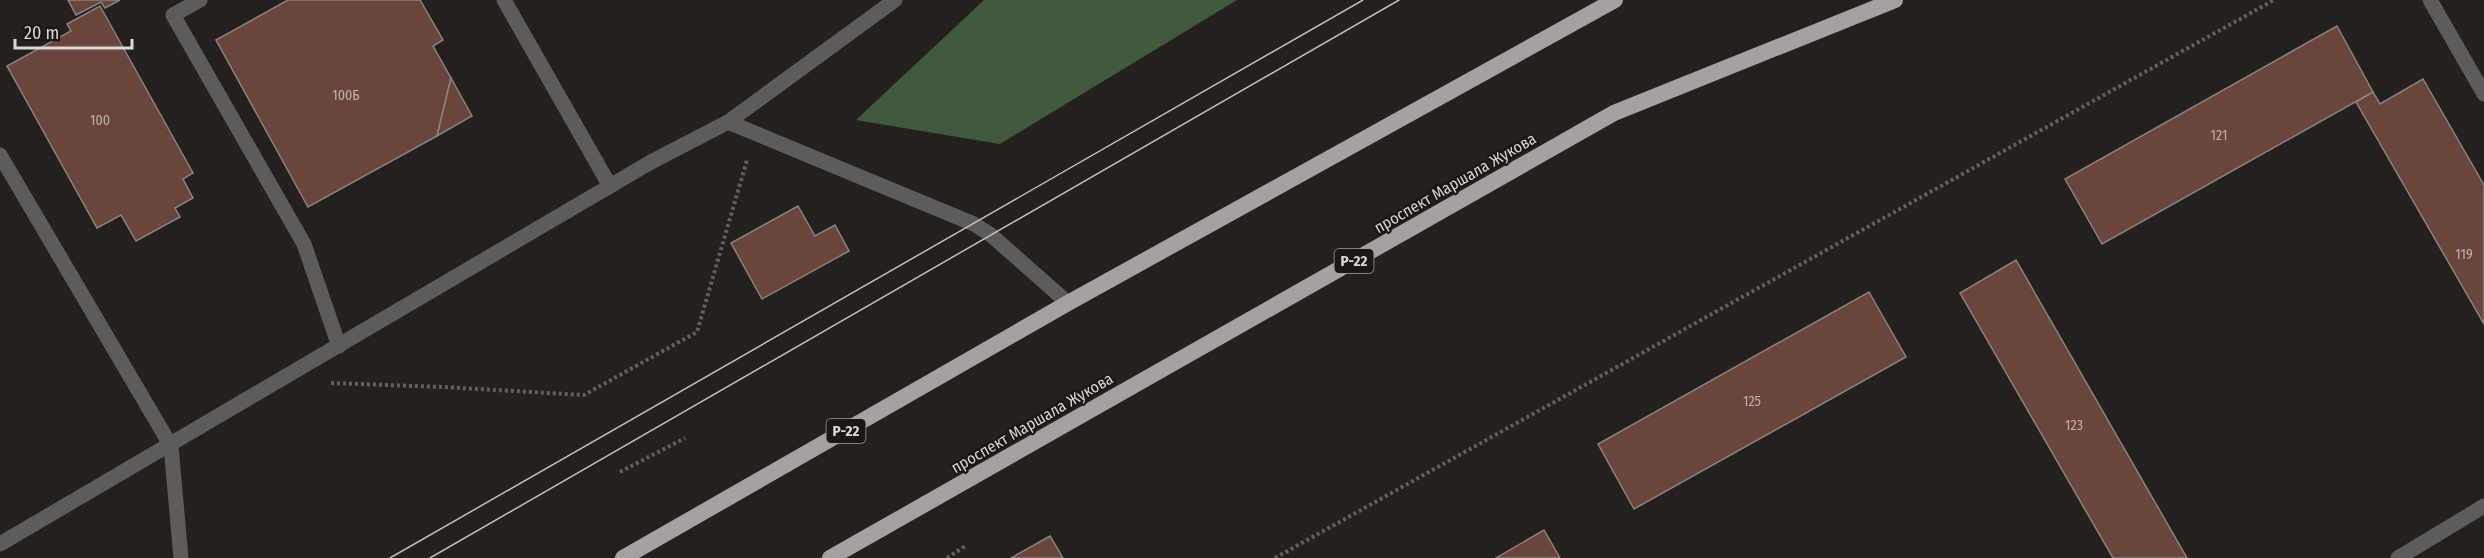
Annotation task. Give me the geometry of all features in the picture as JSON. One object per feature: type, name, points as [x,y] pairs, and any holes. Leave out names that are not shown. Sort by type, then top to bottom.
[{"type":"highway","name":"Р-22","points":[[624,558],[1068,303],[1616,0]]},
{"type":"highway","name":"проспект Маршала Жукова","points":[[830,558],[1614,113],[1895,0]]},
{"type":"street","points":[[200,0],[173,15],[304,243],[339,346]]},
{"type":"street","points":[[504,0],[610,186]]},
{"type":"street","points":[[0,544],[171,446],[610,186],[728,122],[895,0]]},
{"type":"street","points":[[2430,0],[2484,94]]},
{"type":"street","points":[[728,122],[974,224],[991,235],[1068,303]]},
{"type":"street","points":[[0,155],[171,446],[181,558]]},
{"type":"street","points":[[2398,558],[2484,506]]},
{"type":"path","points":[[1275,558],[2274,0]]},
{"type":"path","points":[[326,383],[584,395],[644,364],[697,332],[754,133]]},
{"type":"path","points":[[620,472],[685,438]]},
{"type":"path","points":[[947,558],[967,545]]},
{"type":"green space","points":[[984,0],[1237,0],[1000,144],[856,120]]},
{"type":"building","points":[[68,0],[120,0],[105,8],[101,2],[76,15]]},
{"type":"building","points":[[288,0],[420,0],[443,40],[433,46],[451,78],[437,136],[308,207],[216,40]]},
{"type":"building","points":[[100,6],[193,173],[183,179],[193,198],[175,208],[180,217],[136,241],[121,215],[97,228],[7,66],[71,31],[67,24]]},
{"type":"building","points":[[2337,26],[2373,92],[2102,244],[2065,179]]},
{"type":"building","points":[[451,78],[472,116],[437,136]]},
{"type":"building","points":[[2423,79],[2484,185],[2484,324],[2356,102],[2373,92],[2380,104]]},
{"type":"building","points":[[798,206],[815,236],[835,225],[849,251],[762,299],[731,243]]},
{"type":"building","points":[[2016,260],[2187,558],[2113,558],[1960,293]]},
{"type":"building","points":[[1869,292],[1906,357],[1634,509],[1598,444]]},
{"type":"building","points":[[1544,530],[1560,558],[1496,558]]},
{"type":"building","points":[[1050,536],[1063,558],[1011,558]]},
{"type":"tram line","points":[[390,558],[1363,0]]},
{"type":"tram line","points":[[430,558],[1399,0]]}]
